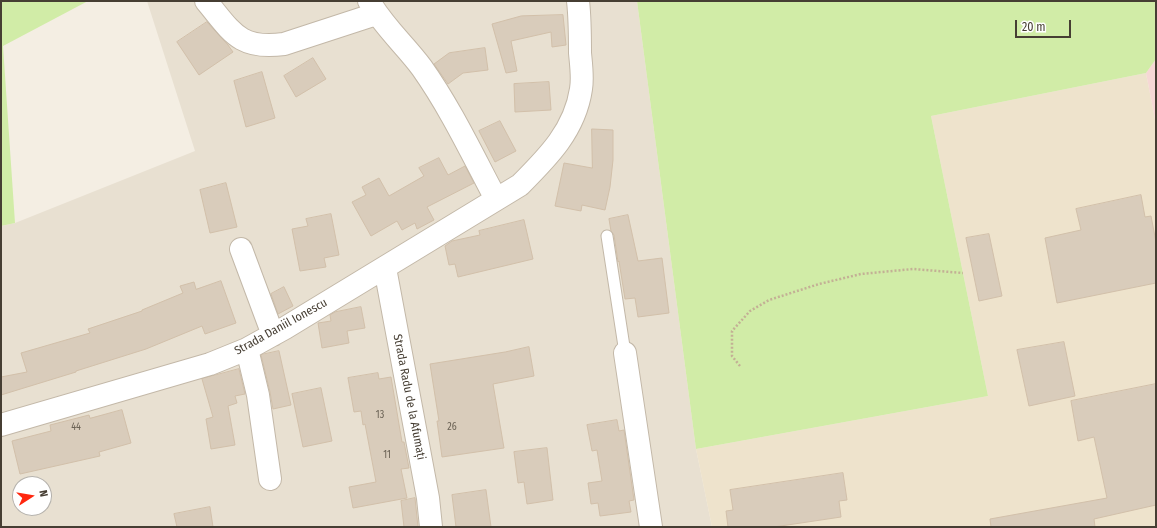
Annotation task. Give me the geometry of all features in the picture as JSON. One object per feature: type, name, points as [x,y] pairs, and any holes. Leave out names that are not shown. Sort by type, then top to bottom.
[{"type":"street","points":[[206,1],[233,32],[244,41],[258,45],[270,46],[284,44],[373,7],[422,68],[448,110],[496,200]]},
{"type":"street","name":"Strada Daniil Ionescu","points":[[1,425],[210,364],[247,349],[385,268],[520,185],[546,159],[565,134],[575,115],[581,88],[578,1]]},
{"type":"street","points":[[241,250],[273,335]]},
{"type":"street","name":"Strada Radu de la Afumați","points":[[385,268],[428,498],[432,527]]},
{"type":"street","points":[[247,349],[258,395],[270,480]]},
{"type":"street","points":[[625,353],[651,527]]},
{"type":"lane","points":[[607,236],[625,353]]},
{"type":"path","points":[[740,366],[732,356],[732,331],[750,311],[769,300],[819,284],[861,274],[913,269],[963,273]]},
{"type":"shaded area","points":[[147,1],[637,1],[696,449],[712,527],[1,527],[1,226],[15,223],[195,151]]},
{"type":"shaded area","points":[[1156,59],[1156,124],[1146,73]]},
{"type":"shaded area","points":[[1146,73],[1156,124],[1156,527],[712,527],[696,449],[988,396],[931,116]]},
{"type":"green space","points":[[1,1],[88,1],[3,46],[15,223],[1,226]]},
{"type":"green space","points":[[637,1],[1156,1],[1156,59],[1146,73],[931,116],[988,396],[696,449]]},
{"type":"building","points":[[563,15],[566,45],[552,47],[551,32],[511,41],[517,71],[506,73],[492,24],[521,16]]},
{"type":"building","points":[[207,22],[233,52],[199,75],[177,42]]},
{"type":"building","points":[[485,48],[488,70],[463,73],[448,84],[434,64],[449,53]]},
{"type":"building","points":[[313,58],[326,79],[296,97],[284,76]]},
{"type":"building","points":[[262,72],[275,118],[246,127],[234,81]]},
{"type":"building","points":[[549,82],[551,110],[515,112],[514,84]]},
{"type":"building","points":[[500,121],[516,151],[495,162],[479,131]]},
{"type":"building","points":[[592,129],[613,130],[613,160],[610,187],[605,210],[582,205],[581,211],[555,206],[564,163],[592,168]]},
{"type":"building","points":[[439,158],[448,175],[465,166],[474,183],[427,207],[434,220],[417,229],[415,223],[402,230],[397,221],[371,236],[352,202],[366,195],[362,187],[379,178],[389,196],[424,176],[419,168]]},
{"type":"building","points":[[226,183],[237,227],[210,233],[200,190]]},
{"type":"building","points":[[1141,195],[1145,217],[1151,216],[1156,242],[1156,283],[1057,303],[1045,238],[1081,230],[1076,209]]},
{"type":"building","points":[[331,214],[339,255],[324,258],[326,267],[300,271],[292,229],[308,226],[306,219]]},
{"type":"building","points":[[628,215],[638,261],[662,258],[669,313],[638,317],[635,298],[625,299],[614,235],[611,231],[609,219]]},
{"type":"building","points":[[524,220],[533,259],[458,277],[455,264],[449,265],[445,246],[452,241],[480,235],[479,231]]},
{"type":"building","points":[[989,234],[1002,296],[979,301],[966,238]]},
{"type":"building","points":[[221,281],[236,323],[205,334],[202,326],[146,349],[1,395],[1,377],[27,372],[21,353],[90,333],[88,329],[142,311],[183,293],[180,286],[194,282],[196,289]]},
{"type":"building","points":[[284,287],[293,306],[278,314],[271,294]]},
{"type":"building","points":[[361,307],[365,328],[347,331],[349,343],[322,348],[318,323],[331,321],[330,315],[335,312]]},
{"type":"building","points":[[1064,342],[1075,396],[1029,406],[1017,350]]},
{"type":"building","points":[[529,347],[534,376],[493,384],[504,448],[442,457],[437,421],[439,421],[430,364]]},
{"type":"building","points":[[279,351],[291,405],[273,409],[261,355]]},
{"type":"building","points":[[239,369],[245,394],[235,396],[237,403],[228,406],[235,445],[211,449],[206,419],[213,417],[202,379]]},
{"type":"building","points":[[378,373],[379,379],[391,377],[402,442],[404,442],[409,468],[401,469],[407,498],[353,508],[349,487],[376,482],[365,424],[363,425],[361,411],[354,412],[348,378]]},
{"type":"building","points":[[1156,384],[1156,505],[1094,519],[1095,527],[991,527],[990,519],[1107,498],[1094,437],[1078,441],[1071,401]]},
{"type":"building","points":[[321,388],[332,441],[303,447],[292,394]]},
{"type":"building","points":[[122,410],[131,443],[99,452],[100,456],[20,474],[12,441],[51,431],[50,425],[89,415],[90,418]]},
{"type":"building","points":[[617,420],[619,431],[624,430],[634,500],[629,501],[631,512],[600,516],[598,503],[591,504],[588,483],[602,481],[597,450],[592,451],[587,425]]},
{"type":"building","points":[[547,448],[553,500],[527,504],[524,482],[518,483],[514,452]]},
{"type":"building","points":[[843,473],[847,500],[839,501],[841,517],[774,527],[728,527],[726,511],[733,510],[730,490]]},
{"type":"building","points":[[486,490],[491,527],[456,527],[452,495]]},
{"type":"building","points":[[415,498],[418,527],[404,527],[401,501]]},
{"type":"building","points":[[210,507],[213,527],[177,527],[174,514]]}]
